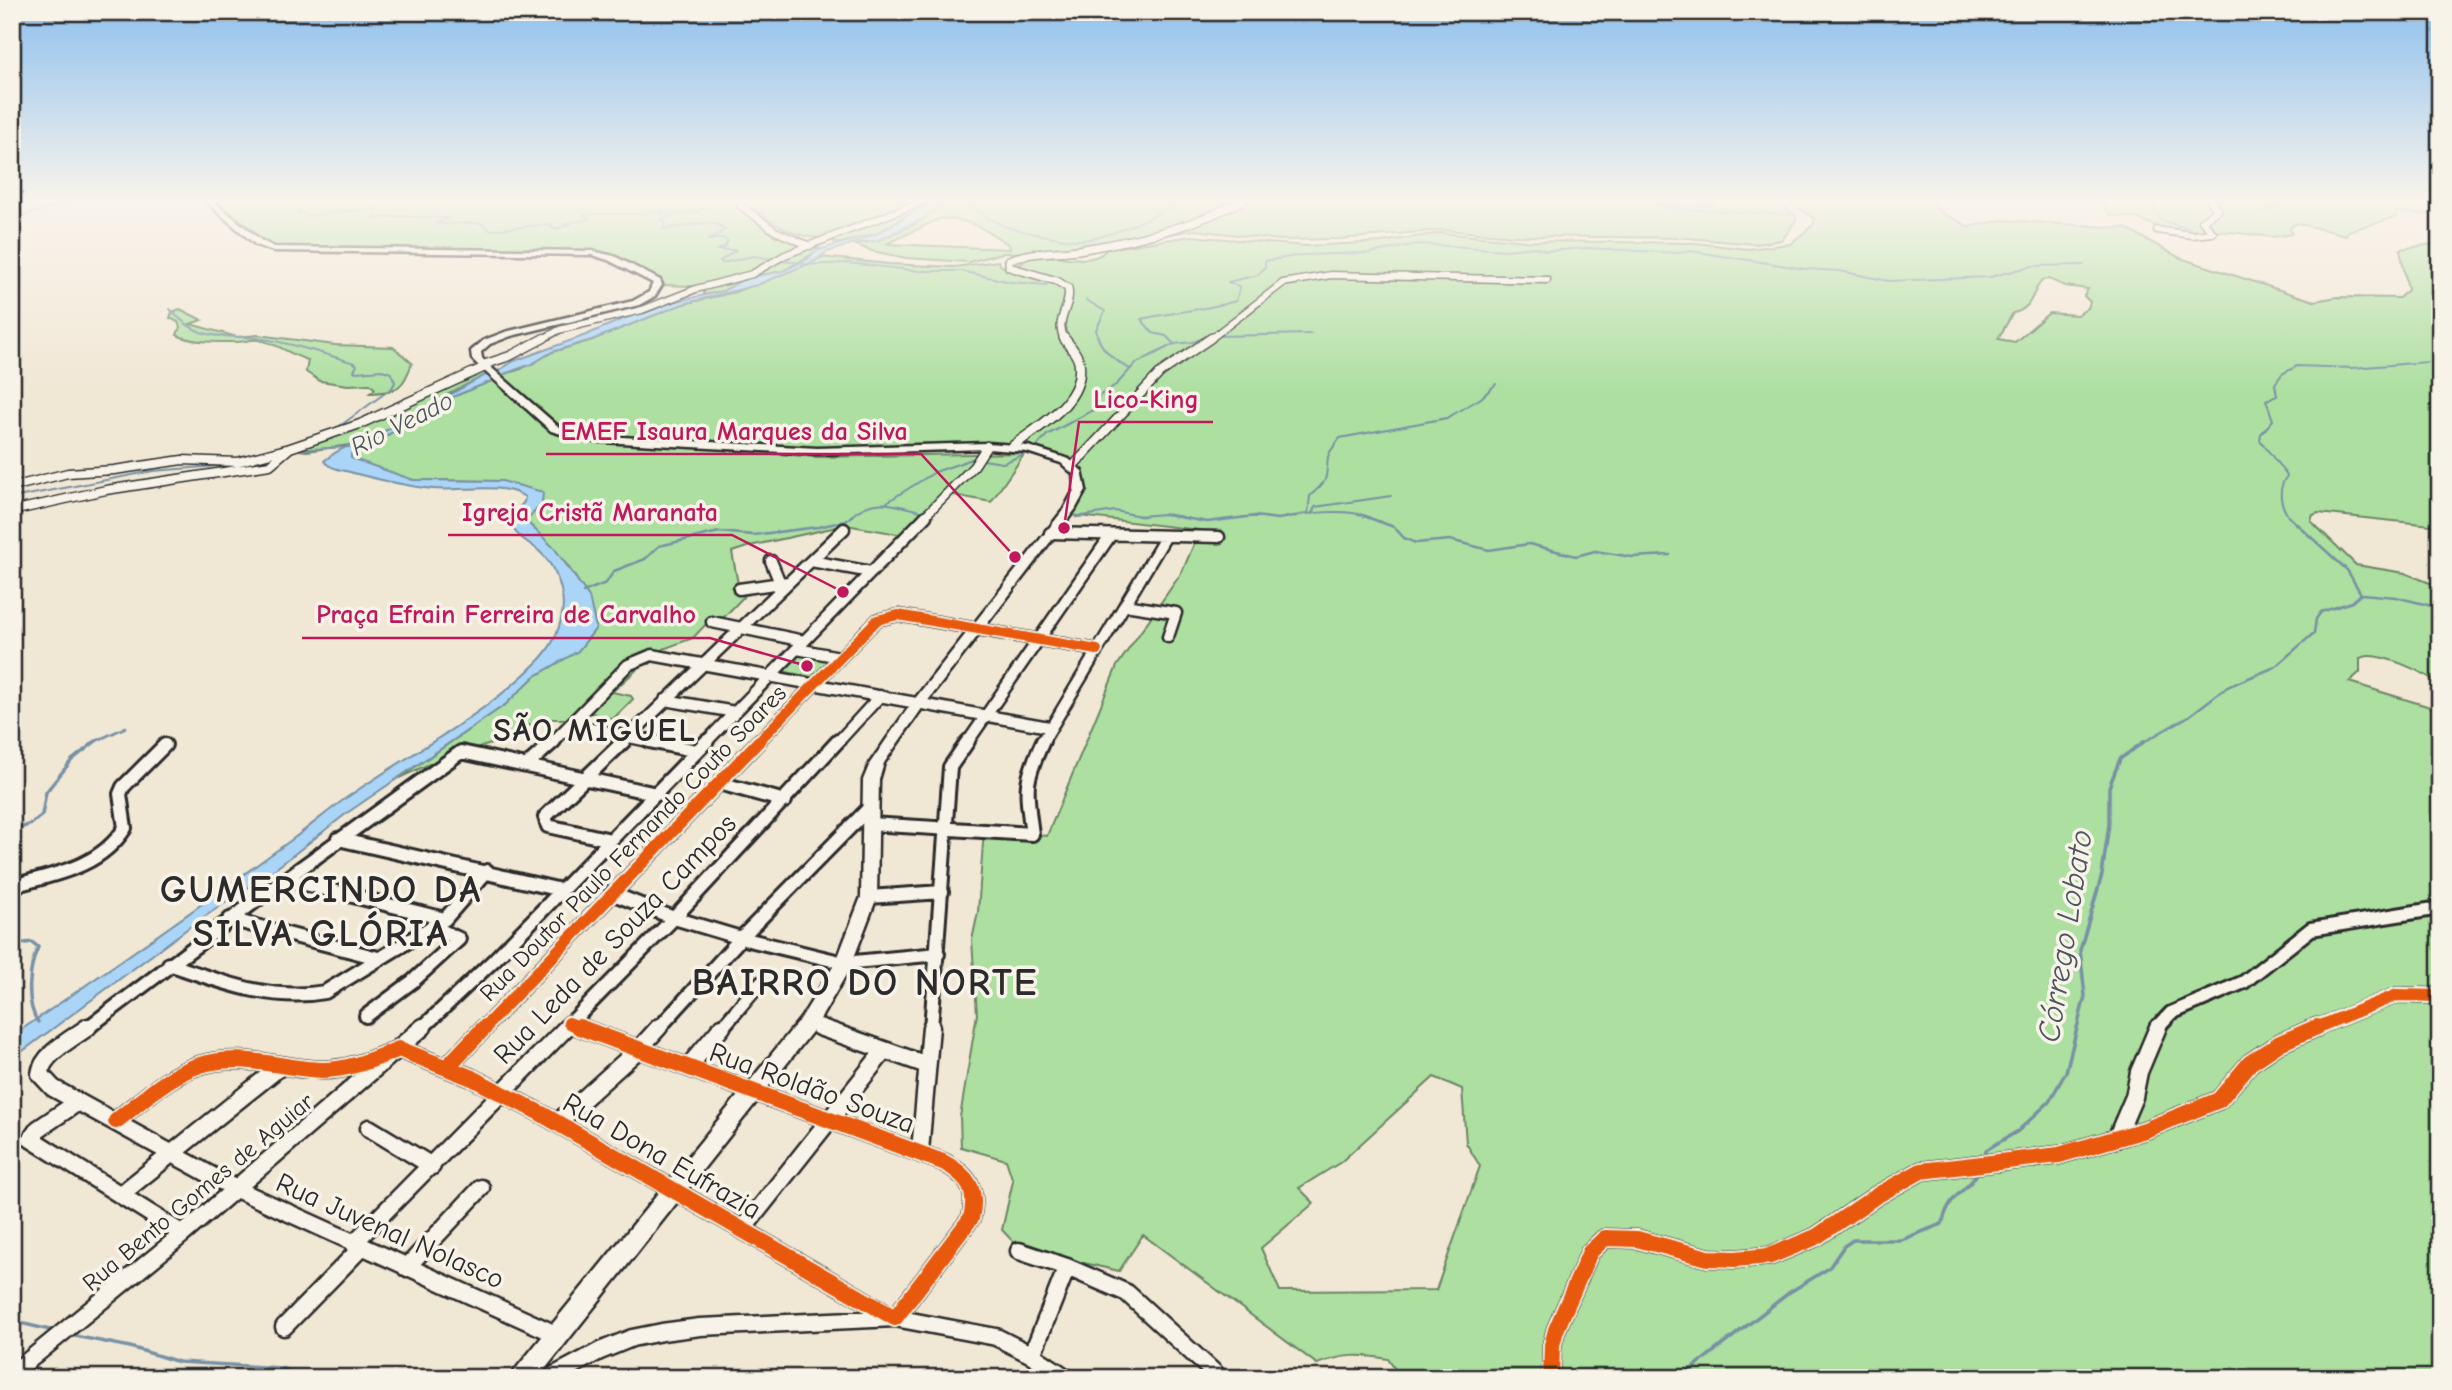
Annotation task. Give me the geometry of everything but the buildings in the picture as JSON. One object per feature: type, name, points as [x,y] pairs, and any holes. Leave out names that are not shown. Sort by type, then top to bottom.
[{"type":"main road","points":[[523,1378],[808,1023],[844,963],[870,897],[871,780],[877,763],[918,704],[1080,490],[1080,477],[1073,466],[1049,455],[1013,446],[841,452],[585,438],[555,429],[486,368],[477,359],[476,351],[487,342],[508,334],[636,303],[653,294],[659,285],[622,264]]},
{"type":"street","points":[[12,487],[68,473],[114,470],[182,460],[237,462],[290,448],[360,424],[486,368],[558,330],[642,310],[696,289],[752,274],[770,264]]},
{"type":"street","points":[[1007,264],[1009,267],[1057,281],[1068,288],[1070,300],[1060,328],[1078,358],[1080,368],[1076,389],[1068,402],[1013,446]]},
{"type":"street","points":[[1073,466],[1160,373],[1226,328],[1268,292],[1283,283],[1331,275],[1547,281]]},
{"type":"street","name":"Rua Bento Gomes de Aguiar","points":[[12,1374],[183,1234],[399,1049],[494,960],[978,462],[987,446]]},
{"type":"street","points":[[12,511],[106,490],[261,467],[275,463],[290,448]]},
{"type":"street","points":[[611,840],[545,824],[545,817],[586,779],[625,737],[742,628],[784,582],[811,562],[844,529]]},
{"type":"street","points":[[1050,533],[1219,537]]},
{"type":"street","points":[[920,1151],[939,954],[950,767],[1111,535]]},
{"type":"street","points":[[558,1122],[640,1048],[741,938],[870,815],[947,828],[1032,834],[1026,780],[1049,727],[1166,536]]},
{"type":"street","points":[[771,561],[784,582]]},
{"type":"street","points":[[811,562],[870,572]]},
{"type":"street","points":[[739,589],[784,582]]},
{"type":"street","points":[[1125,605],[1176,613],[1168,638]]},
{"type":"street","name":"Rua Doutor Paulo Fernando Couto Soares","points":[[447,1066],[877,620],[898,615],[977,629]]},
{"type":"street","points":[[712,622],[742,628],[840,657]]},
{"type":"street","points":[[977,629],[1097,649]]},
{"type":"street","points":[[527,765],[572,725],[628,666],[643,657],[661,655],[1049,727]]},
{"type":"street","name":"Rua Leda de Souza Campos","points":[[284,1327],[432,1166],[785,801],[880,696]]},
{"type":"street","points":[[665,700],[735,712]]},
{"type":"street","points":[[572,725],[697,751]]},
{"type":"street","points":[[12,886],[85,864],[105,855],[125,828],[120,794],[123,787],[165,745]]},
{"type":"street","points":[[169,964],[461,752],[657,794]]},
{"type":"street","points":[[719,783],[785,801]]},
{"type":"street","points":[[338,839],[561,890]]},
{"type":"street","points":[[169,964],[215,980],[301,997],[325,992],[439,923],[487,871]]},
{"type":"street","points":[[285,879],[439,923],[459,939],[413,981],[366,1016]]},
{"type":"street","points":[[870,897],[942,892]]},
{"type":"street","points":[[611,893],[674,918],[741,938],[844,963],[939,954]]},
{"type":"street","points":[[2116,1139],[2134,1097],[2155,1030],[2171,1013],[2244,982],[2311,929],[2440,908]]},
{"type":"street","points":[[230,919],[378,958]]},
{"type":"street","name":"Rua Juvenal Nolasco","points":[[169,964],[50,1056],[40,1069],[40,1074],[53,1088],[236,1189],[558,1335]]},
{"type":"street","points":[[688,1067],[759,984]]},
{"type":"street","points":[[1552,1378],[1552,1345],[1556,1330],[1590,1252],[1605,1238],[1632,1238],[1692,1255],[1719,1259],[1764,1258],[1813,1241],[1902,1180],[1921,1171],[2059,1155],[2174,1120],[2219,1100],[2250,1063],[2263,1052],[2328,1021],[2397,995],[2440,996]]},
{"type":"street","name":"Rua Roldão Souza","points":[[569,1023],[920,1151],[954,1167],[971,1183],[974,1192],[971,1218],[895,1318]]},
{"type":"street","points":[[808,1023],[927,1065]]},
{"type":"street","points":[[116,1121],[169,1082],[200,1065],[230,1061],[338,1069],[360,1065],[399,1049]]},
{"type":"street","name":"Rua Dona Eufrazia","points":[[399,1049],[447,1066],[504,1092],[895,1318]]},
{"type":"street","points":[[743,1229],[884,1051]]},
{"type":"street","points":[[120,1195],[281,1066]]},
{"type":"street","points":[[78,1102],[38,1129],[31,1139],[183,1234]]},
{"type":"street","points":[[369,1128],[432,1166]]},
{"type":"street","points":[[406,1268],[481,1188]]},
{"type":"street","points":[[1019,1251],[1067,1266],[1127,1293],[1220,1378]]},
{"type":"street","points":[[1032,1355],[1067,1266]]},
{"type":"street","points":[[548,1378],[632,1338],[662,1332],[895,1318],[996,1337],[1032,1355],[1067,1378]]},
{"type":"green space","points":[[628,264],[795,264],[783,271],[746,278],[723,291],[704,295],[704,290],[690,286],[664,285],[662,281]]},
{"type":"green space","points":[[805,264],[954,267],[999,264],[1012,271],[1022,264],[2198,264],[2314,301],[2338,297],[2399,298],[2408,290],[2403,264],[2440,264],[2440,526],[2318,513],[2313,515],[2311,521],[2356,565],[2405,573],[2440,587],[2440,685],[2424,674],[2389,659],[2367,656],[2360,658],[2360,672],[2349,682],[2440,710],[2440,1378],[1401,1378],[1388,1359],[1352,1356],[1317,1364],[1143,1235],[1119,1271],[1019,1248],[1002,1230],[1013,1181],[1006,1160],[961,1147],[960,1117],[977,1014],[972,940],[978,912],[984,829],[1047,836],[1117,666],[1182,572],[1200,530],[1070,515],[1083,493],[1071,463],[1016,447],[843,452],[603,436],[568,430],[557,424],[501,375],[521,369],[552,352],[592,340],[632,322],[683,304],[735,292]],"holes":[[[2049,279],[2065,286],[2088,289],[2084,296],[2090,302],[2088,308],[2077,315],[2049,313],[2015,342],[1998,339],[2013,313],[2024,308],[2042,280]],[[1434,1077],[1462,1089],[1466,1143],[1480,1166],[1436,1290],[1280,1291],[1261,1248],[1314,1203],[1299,1188],[1341,1162]]]},
{"type":"green space","points":[[180,309],[202,320],[190,324],[237,337],[258,335],[335,345],[393,347],[412,363],[406,379],[398,387],[387,392],[370,393],[375,389],[370,384],[348,385],[320,381],[306,372],[308,360],[265,342],[205,342],[177,335],[180,327],[178,322],[170,318],[172,312]]},
{"type":"green space","points":[[481,368],[488,374],[385,431],[350,445],[307,451],[292,449],[364,422]]},
{"type":"green space","points":[[494,380],[544,427],[559,434],[590,440],[817,457],[1025,453],[991,502],[943,493],[904,535],[846,525],[732,552],[738,584],[753,585],[751,589],[725,616],[709,621],[693,638],[663,649],[650,664],[644,663],[612,692],[631,696],[633,699],[613,719],[582,710],[572,719],[541,719],[499,742],[447,756],[399,778],[506,704],[534,677],[578,651],[596,628],[579,582],[560,556],[526,521],[542,503],[502,481],[413,480],[351,459],[351,454],[431,412],[455,396]]},
{"type":"green space","points":[[801,653],[831,660],[814,678],[782,671]]},
{"type":"water","points":[[798,264],[808,264],[757,285],[683,304],[592,340],[552,352],[532,364],[501,375],[498,371],[514,361],[637,313],[723,291],[746,278],[783,271]]},
{"type":"water","name":"Rio Veado","points":[[488,374],[494,380],[455,396],[431,412],[351,454],[351,458],[413,480],[502,481],[543,492],[542,503],[526,521],[555,549],[589,597],[596,628],[578,651],[534,677],[506,704],[347,813],[274,870],[195,923],[12,1059],[12,1036],[224,888],[349,796],[470,718],[515,683],[549,647],[561,621],[562,597],[550,564],[539,551],[520,537],[511,523],[511,517],[525,497],[504,489],[444,490],[403,484],[337,469],[324,461],[346,447],[400,424]]},
{"type":"waterway","points":[[804,265],[829,264]]},
{"type":"waterway","points":[[856,264],[920,271],[961,271],[1011,282],[1047,285]]},
{"type":"waterway","points":[[1174,344],[1166,336],[1153,333],[1141,319],[1236,301],[1240,287],[1228,282],[1258,275],[1265,264]]},
{"type":"waterway","points":[[1772,264],[1840,271],[1889,281],[1990,277],[2032,266],[2084,265]]},
{"type":"waterway","points":[[1086,300],[1105,311],[1096,330],[1100,343],[1113,358],[1130,369]]},
{"type":"waterway","points":[[170,309],[192,328],[203,333],[276,341],[354,363],[357,365],[354,371],[356,372],[382,370],[391,373],[395,382],[392,388],[333,431]]},
{"type":"waterway","points":[[1216,336],[1311,334]]},
{"type":"waterway","points":[[1174,344],[1193,342],[1206,337]]},
{"type":"waterway","points":[[1034,449],[1047,435],[1095,409],[1099,396],[1117,384],[1135,364],[1174,344]]},
{"type":"waterway","points":[[2289,517],[2281,497],[2287,476],[2260,440],[2261,434],[2273,420],[2266,400],[2277,396],[2275,384],[2282,374],[2297,366],[2352,368],[2440,361]]},
{"type":"waterway","points":[[1308,514],[1310,496],[1324,482],[1329,455],[1340,438],[1447,418],[1481,398],[1496,384]]},
{"type":"waterway","points":[[293,450],[349,447]]},
{"type":"waterway","points":[[983,460],[1003,463],[1025,454]]},
{"type":"waterway","points":[[887,502],[935,472],[972,459]]},
{"type":"waterway","points":[[12,498],[153,471],[230,465]]},
{"type":"waterway","points":[[1312,514],[1315,507],[1391,496]]},
{"type":"waterway","points":[[850,517],[875,504],[892,504],[920,511]]},
{"type":"waterway","points":[[1084,516],[1076,517],[1115,511],[1140,516]]},
{"type":"waterway","points":[[1312,514],[1339,512],[1369,517]]},
{"type":"waterway","points":[[1140,516],[1164,514],[1183,517]]},
{"type":"waterway","points":[[1286,517],[1312,514]]},
{"type":"waterway","points":[[583,592],[606,583],[614,571],[645,559],[659,546],[719,532],[753,535],[818,527],[846,521],[852,516]]},
{"type":"waterway","points":[[1173,516],[1207,522],[1247,517]]},
{"type":"waterway","points":[[1263,517],[1278,519],[1296,516]]},
{"type":"waterway","points":[[1364,516],[1394,527],[1404,538],[1416,543],[1450,540],[1489,550],[1529,544],[1576,556],[1595,551],[1632,557],[1670,555]]},
{"type":"waterway","points":[[1247,517],[1263,517]]},
{"type":"waterway","points":[[1247,517],[1263,517]]},
{"type":"waterway","points":[[2289,517],[2347,570],[2361,594]]},
{"type":"waterway","name":"Córrego Lobato","points":[[2143,742],[2189,716],[2227,687],[2275,667],[2314,633],[2316,619],[2321,612],[2352,602],[2361,594]]},
{"type":"waterway","points":[[2361,594],[2396,597],[2440,608]]},
{"type":"waterway","points":[[96,741],[126,727]]},
{"type":"waterway","points":[[12,831],[31,824],[42,815],[46,792],[72,760],[96,741]]},
{"type":"waterway","points":[[92,743],[96,741]]},
{"type":"waterway","name":"Córrego Lobato","points":[[1985,1156],[1986,1150],[2018,1131],[2049,1102],[2066,1072],[2085,996],[2080,950],[2102,875],[2109,824],[2109,787],[2120,759],[2143,742]]},
{"type":"waterway","points":[[12,945],[32,942],[38,947],[32,964],[30,985],[31,1005],[38,1022]]},
{"type":"waterway","name":"Córrego Lobato","points":[[1680,1378],[1790,1292],[1829,1268],[1844,1246],[1853,1240],[1901,1240],[1942,1224],[1949,1205],[1979,1171]]},
{"type":"waterway","points":[[12,1321],[54,1331]]},
{"type":"waterway","points":[[70,1335],[130,1347],[179,1362],[281,1368],[287,1370],[293,1378]]},
{"type":"cycle path","points":[[448,1066],[611,893],[877,620],[898,615],[1097,650]]},
{"type":"cycle path","points":[[1551,1378],[1552,1345],[1556,1330],[1590,1252],[1605,1238],[1637,1239],[1708,1258],[1770,1256],[1816,1237],[1897,1182],[1921,1171],[2059,1155],[2145,1130],[2219,1100],[2250,1063],[2280,1043],[2379,1000],[2397,995],[2440,996]]},
{"type":"cycle path","points":[[116,1121],[167,1083],[200,1065],[234,1060],[321,1070],[338,1069],[362,1064],[399,1049],[472,1078],[540,1113],[895,1318],[971,1218],[975,1204],[970,1182],[963,1174],[943,1162],[920,1151],[569,1023]]},
{"type":"place","name":"Lico-King","points":[[1064,528]]},
{"type":"place","name":"EMEF Isaura Marques da Silva","points":[[1015,557]]},
{"type":"place","name":"Igreja Cristã Maranata","points":[[843,592]]},
{"type":"place","name":"Praça Efrain Ferreira de Carvalho","points":[[807,666]]},
{"type":"district","name":"SÃO MIGUEL","points":[[595,730]]},
{"type":"district","name":"GUMERCINDO DA SILVA GLÓRIA","points":[[321,912]]},
{"type":"district","name":"BAIRRO DO NORTE","points":[[865,983]]}]
